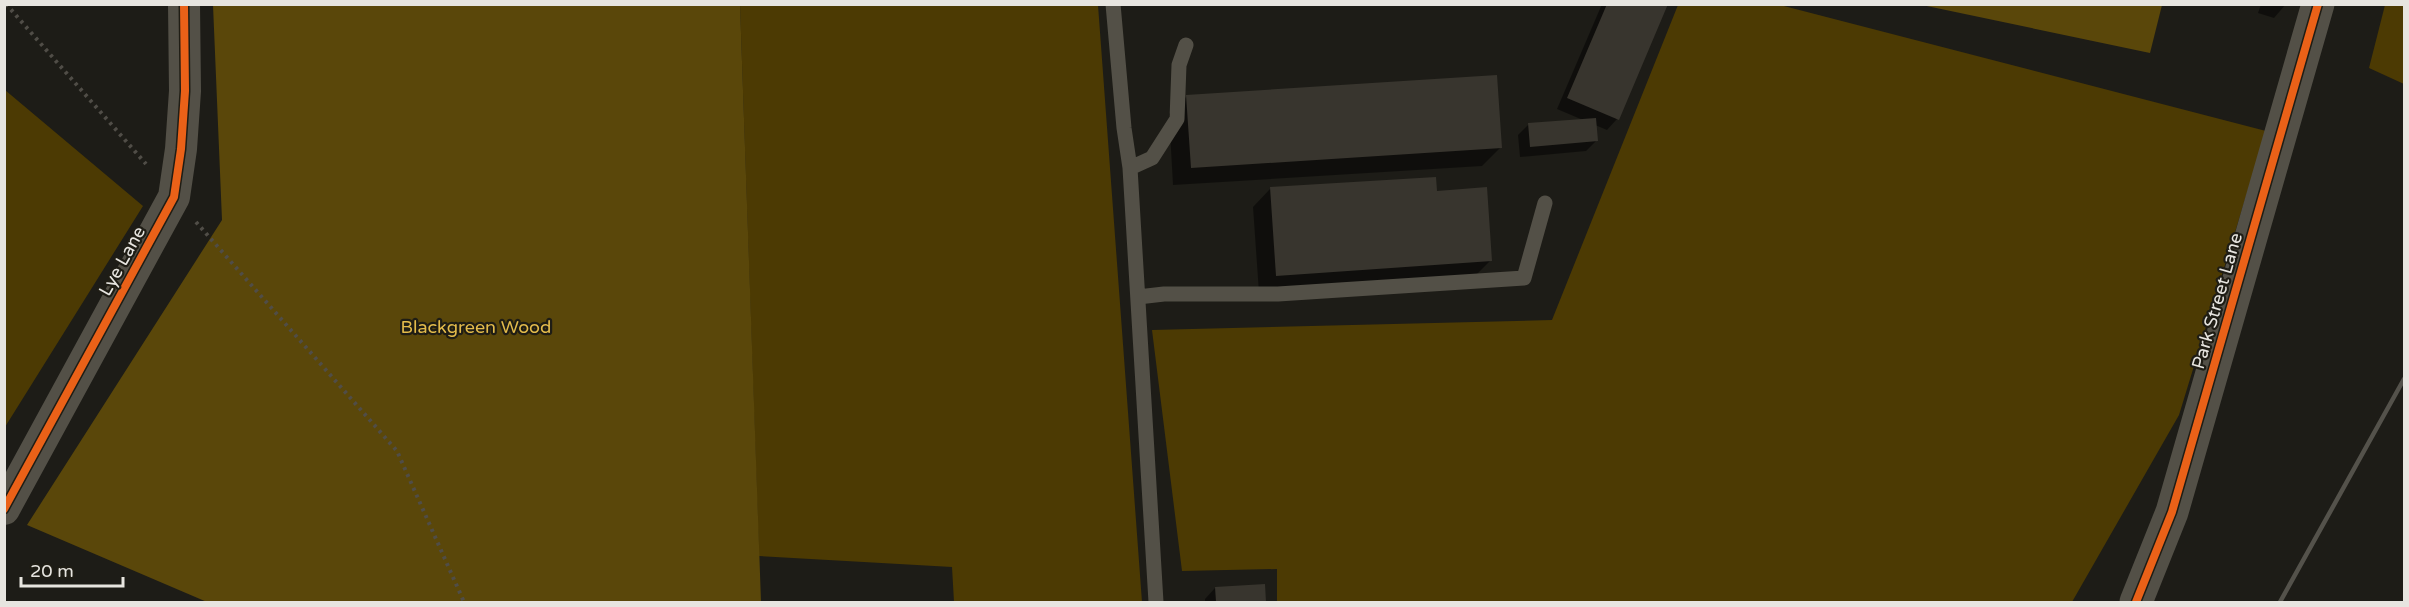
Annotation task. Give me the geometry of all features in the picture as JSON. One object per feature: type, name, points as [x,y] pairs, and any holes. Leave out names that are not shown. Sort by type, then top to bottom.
[{"type":"street","name":"Lye Lane","points":[[4,509],[174,197],[181,149],[185,90],[183,4]]},
{"type":"street","name":"Park Street Lane","points":[[2136,603],[2172,512],[2319,4]]},
{"type":"lane","points":[[1113,4],[1124,128],[1130,168],[1156,603]]},
{"type":"lane","points":[[1130,168],[1152,158],[1178,119],[1179,65],[1186,45]]},
{"type":"lane","points":[[1138,297],[1164,294],[1278,294],[1524,279],[1545,203]]},
{"type":"path","points":[[6,4],[397,451],[464,603]]},
{"type":"shaded area","points":[[740,5],[1098,5],[1142,602],[954,602],[952,567],[759,556]]},
{"type":"shaded area","points":[[1678,5],[1780,5],[2266,131],[2179,415],[2072,602],[1277,602],[1277,569],[1182,571],[1152,330],[1552,320]]},
{"type":"shaded area","points":[[2385,5],[2404,5],[2404,84],[2369,68]]},
{"type":"shaded area","points":[[5,90],[143,206],[5,427]]},
{"type":"green space","name":"Blackgreen Wood","points":[[213,5],[740,5],[761,602],[207,602],[27,525],[222,220]]},
{"type":"green space","points":[[1922,5],[2162,5],[2150,53]]},
{"type":"building","points":[[1607,4],[1668,4],[1619,120],[1567,98]]},
{"type":"building","points":[[1497,75],[1502,148],[1191,168],[1186,95]]},
{"type":"building","points":[[1596,118],[1598,141],[1530,147],[1528,123]]},
{"type":"building","points":[[1436,177],[1437,191],[1487,187],[1492,261],[1276,276],[1270,187]]},
{"type":"building","points":[[1265,584],[1266,602],[1216,602],[1215,587]]},
{"type":"railway","points":[[2280,602],[2404,379]]},
{"type":"cycle path","points":[[4,509],[174,197],[181,149],[185,91],[184,4]]},
{"type":"cycle path","points":[[2136,602],[2172,512],[2318,4]]}]
